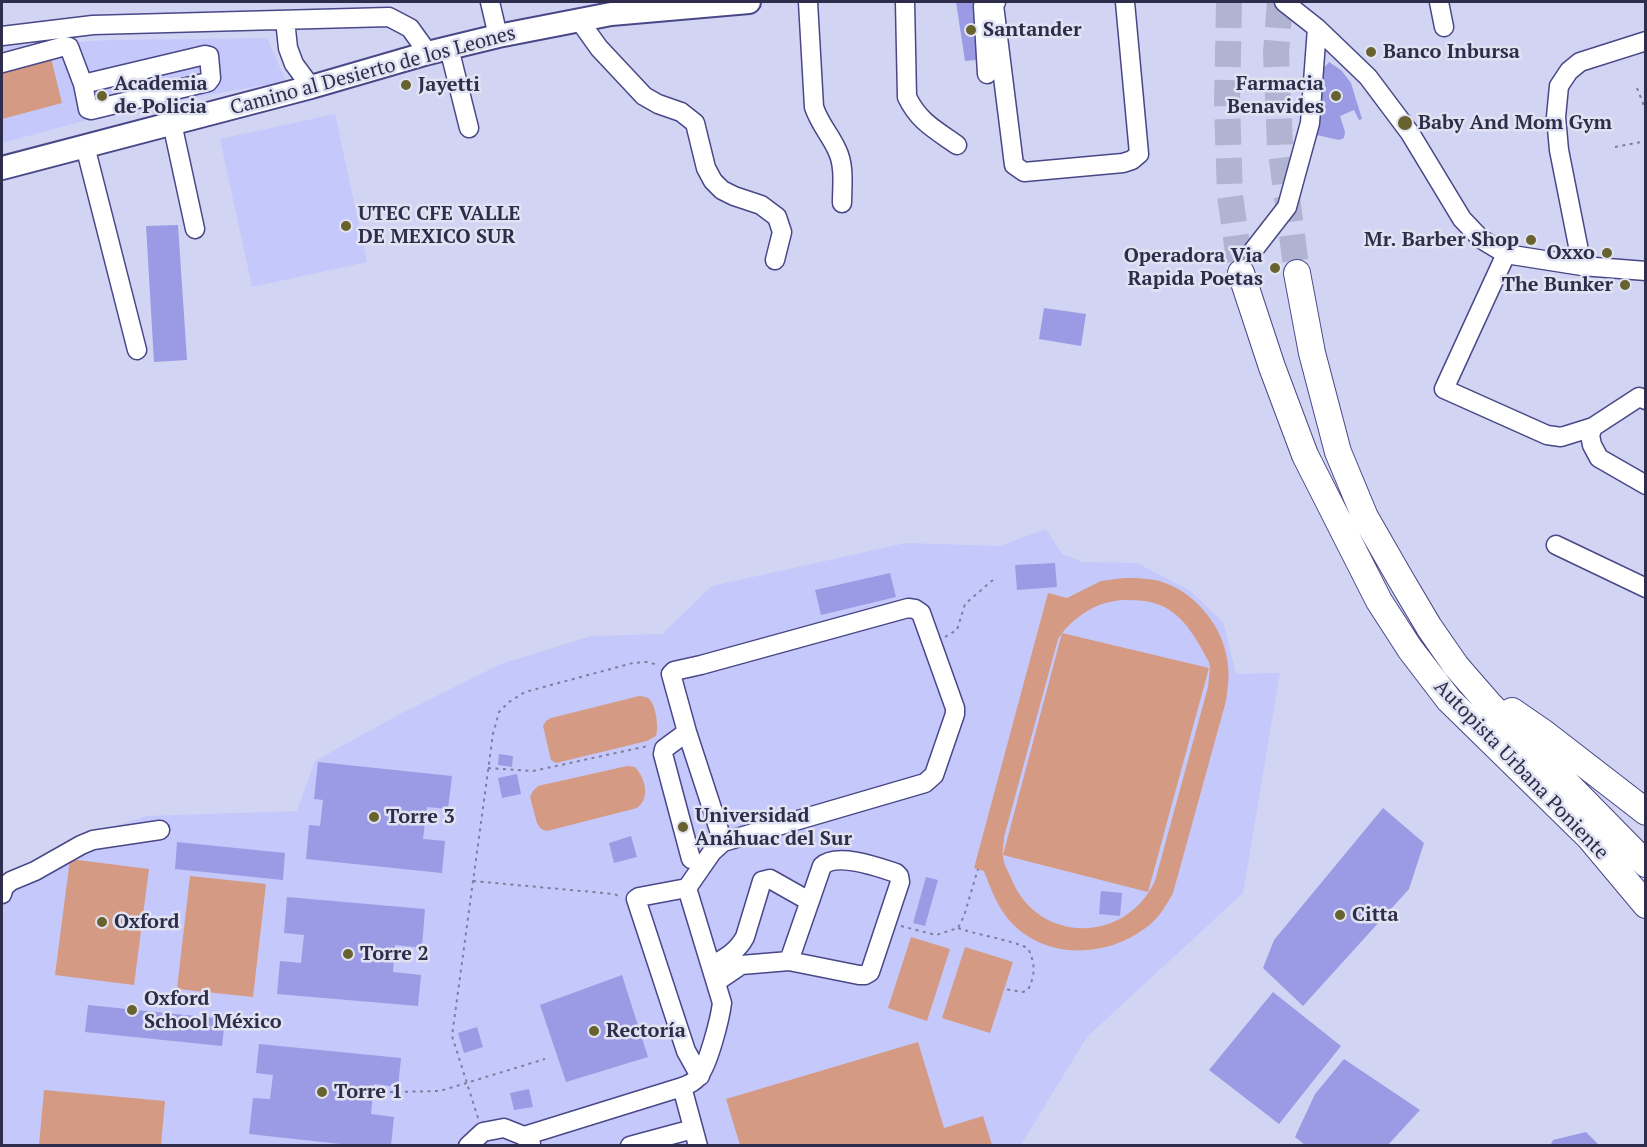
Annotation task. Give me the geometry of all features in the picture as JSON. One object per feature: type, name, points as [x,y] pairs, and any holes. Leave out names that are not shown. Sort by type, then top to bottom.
[{"type":"highway","name":"Autopista Urbana Poniente","points":[[1246,263],[1272,367],[1305,455],[1379,601],[1410,649],[1449,700],[1589,837],[1646,905]]},
{"type":"highway","name":"Autopista Urbana Poniente","points":[[1297,273],[1312,353],[1338,452],[1365,517],[1429,627],[1456,666],[1489,704],[1646,864]]},
{"type":"highway","points":[[1489,704],[1509,710],[1544,733],[1646,812]]},
{"type":"main road","name":"Camino al Desierto de los Leones","points":[[2,168],[498,36],[611,14],[749,2]]},
{"type":"street","points":[[490,2],[498,36]]},
{"type":"street","points":[[808,2],[814,107],[818,120],[838,151],[842,167],[842,203]]},
{"type":"street","points":[[905,2],[908,98],[913,110],[924,122],[957,145]]},
{"type":"street","points":[[982,2],[987,74]]},
{"type":"street","points":[[996,2],[994,5],[1014,165],[1024,172],[1123,163],[1139,154],[1125,2]]},
{"type":"street","points":[[1284,2],[1317,28],[1368,77],[1410,134],[1462,219],[1481,239],[1506,255],[1582,266],[1646,271]]},
{"type":"street","points":[[1440,2],[1444,27]]},
{"type":"street","points":[[2,36],[93,26],[389,17],[410,28],[439,50],[469,128]]},
{"type":"street","points":[[285,20],[288,48],[294,64],[311,87]]},
{"type":"street","points":[[579,20],[599,48],[645,96],[658,104],[681,112],[695,123],[706,168],[713,182],[734,196],[761,205],[777,217],[782,232],[775,260]]},
{"type":"street","points":[[1246,263],[1287,207],[1310,123],[1317,28]]},
{"type":"street","points":[[1582,266],[1559,150],[1556,117],[1559,86],[1569,71],[1580,62],[1646,40]]},
{"type":"street","points":[[2,63],[65,46],[69,47],[83,84],[88,109],[91,110],[208,82],[212,78],[209,56],[205,55],[83,84]]},
{"type":"street","points":[[172,123],[195,230]]},
{"type":"street","points":[[85,146],[137,350]]},
{"type":"street","points":[[1506,255],[1444,389],[1547,435],[1561,437],[1593,427],[1639,397],[1646,400]]},
{"type":"street","points":[[1593,427],[1590,435],[1599,458],[1646,485]]},
{"type":"street","points":[[1556,545],[1646,588]]},
{"type":"street","points":[[675,890],[691,859],[721,836],[925,783],[934,775],[955,708],[921,613],[908,608],[674,671],[671,674],[687,732],[721,836],[712,852],[675,890],[639,897],[636,902],[686,1051],[700,1076]]},
{"type":"street","points":[[687,732],[664,749],[663,754],[691,859]]},
{"type":"street","points":[[2,894],[4,887],[11,881],[93,840],[160,831]]},
{"type":"street","points":[[714,974],[741,965],[789,961],[865,975],[870,972],[887,923],[900,882],[899,876],[861,862],[831,861],[825,863],[809,901],[789,961]]},
{"type":"street","points":[[714,974],[741,945],[762,881],[770,879],[809,901]]},
{"type":"street","points":[[468,1146],[483,1132],[504,1128],[528,1141],[689,1085],[700,1076],[712,1046],[721,1016],[722,1003],[714,974],[675,890]]},
{"type":"street","points":[[630,1146],[696,1137],[682,1087]]},
{"type":"path","points":[[1637,88],[1646,111]]},
{"type":"path","points":[[1615,147],[1646,141]]},
{"type":"path","points":[[931,641],[957,630],[965,604],[994,579]]},
{"type":"path","points":[[483,1132],[452,1036],[488,768],[499,712],[508,702],[525,692],[633,663],[646,662],[674,671]]},
{"type":"path","points":[[488,768],[533,771],[648,746],[660,746],[664,749]]},
{"type":"path","points":[[958,928],[964,916],[978,869]]},
{"type":"path","points":[[473,881],[614,894],[636,902]]},
{"type":"path","points":[[887,923],[936,935],[958,928],[1009,940],[1028,948],[1034,962],[1033,980],[1028,990],[1023,992],[1004,989]]},
{"type":"path","points":[[390,1092],[440,1091],[545,1059]]},
{"type":"shaded area","name":"Academia de Policia","points":[[267,38],[286,81],[120,111],[2,143],[2,46],[113,40]]},
{"type":"shaded area","points":[[51,58],[62,103],[2,119],[2,72]]},
{"type":"shaded area","points":[[335,114],[367,262],[252,287],[220,139]]},
{"type":"shaded area","name":"Universidad Anáhuac del Sur","points":[[1046,529],[1062,554],[1083,562],[1137,563],[1189,590],[1223,622],[1236,674],[1280,673],[1243,893],[1087,1037],[1022,1145],[2,1146],[2,875],[16,873],[80,838],[146,816],[297,811],[315,761],[400,714],[501,664],[591,636],[662,634],[712,586],[906,543],[1000,546]]},
{"type":"shaded area","points":[[1124,578],[1150,579],[1165,583],[1187,595],[1206,613],[1220,635],[1227,659],[1228,680],[1226,701],[1173,893],[1153,922],[1128,939],[1093,949],[1075,950],[1056,948],[1023,933],[1001,909],[984,871],[974,868],[1048,593],[1067,598],[1101,581]],"holes":[[[1124,600],[1157,604],[1177,615],[1198,642],[1209,662],[1208,687],[1155,881],[1141,902],[1124,917],[1103,926],[1082,928],[1060,925],[1040,915],[1023,900],[1004,861],[1004,837],[1058,639],[1071,623],[1089,610],[1104,603]]]},
{"type":"shaded area","points":[[1062,633],[1209,668],[1148,892],[1003,855]]},
{"type":"shaded area","points":[[639,696],[648,698],[653,705],[657,722],[656,736],[647,741],[556,763],[551,760],[543,726],[546,721]]},
{"type":"shaded area","points":[[627,766],[635,767],[644,782],[644,799],[637,808],[547,831],[541,829],[537,823],[530,797],[538,786]]},
{"type":"shaded area","name":"Oxford","points":[[70,859],[149,869],[134,985],[55,975]]},
{"type":"shaded area","name":"Oxford","points":[[190,876],[266,884],[253,997],[177,989]]},
{"type":"shaded area","points":[[911,937],[950,949],[927,1021],[888,1008]]},
{"type":"shaded area","points":[[965,947],[1013,962],[990,1033],[942,1018]]},
{"type":"shaded area","points":[[918,1042],[944,1128],[983,1116],[992,1145],[740,1145],[726,1099]]},
{"type":"shaded area","points":[[44,1090],[165,1101],[161,1145],[39,1145]]},
{"type":"building","name":"Santander","points":[[956,2],[978,2],[985,59],[965,61]]},
{"type":"building","name":"Farmacia Benavides","points":[[1329,62],[1341,70],[1351,83],[1362,119],[1359,120],[1354,110],[1340,116],[1345,132],[1344,138],[1339,140],[1312,134],[1320,72]]},
{"type":"building","points":[[178,225],[187,360],[154,362],[146,226]]},
{"type":"building","points":[[1044,308],[1086,314],[1081,346],[1039,339]]},
{"type":"building","points":[[1055,563],[1057,587],[1017,590],[1015,565]]},
{"type":"building","points":[[890,573],[896,597],[821,615],[815,590]]},
{"type":"building","points":[[499,754],[513,756],[512,767],[498,765]]},
{"type":"building","name":"Torre 3","points":[[318,762],[452,776],[448,809],[427,807],[423,839],[445,841],[442,873],[306,859],[309,825],[320,826],[323,800],[314,799]]},
{"type":"building","points":[[517,774],[521,794],[502,798],[498,778]]},
{"type":"building","name":"Citta","points":[[1383,808],[1424,843],[1409,889],[1303,1006],[1263,968],[1274,940]]},
{"type":"building","points":[[631,836],[637,857],[614,863],[609,843]]},
{"type":"building","points":[[177,842],[285,853],[283,880],[175,869]]},
{"type":"building","points":[[926,877],[938,880],[925,926],[913,923]]},
{"type":"building","points":[[1101,891],[1122,893],[1120,916],[1099,914]]},
{"type":"building","name":"Torre 2","points":[[287,897],[425,909],[422,948],[395,945],[393,972],[421,975],[418,1006],[277,994],[280,961],[301,963],[304,935],[284,933]]},
{"type":"building","name":"Rectoría","points":[[622,975],[648,1057],[566,1082],[540,1005]]},
{"type":"building","points":[[1273,992],[1341,1046],[1279,1124],[1209,1070]]},
{"type":"building","points":[[88,1005],[225,1019],[222,1046],[85,1032]]},
{"type":"building","points":[[477,1027],[483,1047],[464,1053],[458,1033]]},
{"type":"building","name":"Torre 1","points":[[259,1044],[401,1058],[398,1087],[374,1084],[371,1114],[394,1117],[391,1146],[359,1146],[249,1134],[253,1098],[270,1099],[273,1075],[256,1073]]},
{"type":"building","points":[[1344,1059],[1420,1110],[1387,1146],[1306,1146],[1295,1137],[1315,1094]]},
{"type":"building","points":[[529,1089],[533,1107],[514,1110],[510,1093]]},
{"type":"building","points":[[1586,1132],[1600,1146],[1550,1146],[1553,1140]]},
{"type":"tunnel","points":[[1229,2],[1227,104],[1230,196],[1241,273]]},
{"type":"tunnel","points":[[1280,2],[1276,53],[1280,145],[1297,273]]},
{"type":"place","name":"Santander","points":[[971,30]]},
{"type":"place","name":"Banco Inbursa","points":[[1371,52]]},
{"type":"place","name":"Jayetti","points":[[406,85]]},
{"type":"place","name":"Academia de Policia","points":[[102,96]]},
{"type":"place","name":"Farmacia Benavides","points":[[1336,96]]},
{"type":"place","name":"Baby And Mom Gym","points":[[1405,123]]},
{"type":"place","name":"UTEC CFE VALLE DE MEXICO SUR","points":[[346,226]]},
{"type":"place","name":"Mr. Barber Shop","points":[[1531,240]]},
{"type":"place","name":"Oxxo","points":[[1607,253]]},
{"type":"place","name":"Operadora Via Rapida Poetas","points":[[1275,268]]},
{"type":"place","name":"The Bunker","points":[[1625,285]]},
{"type":"place","name":"Torre 3","points":[[374,817]]},
{"type":"place","name":"Universidad Anáhuac del Sur","points":[[683,827]]},
{"type":"place","name":"Citta","points":[[1340,915]]},
{"type":"place","name":"Oxford","points":[[102,922]]},
{"type":"place","name":"Torre 2","points":[[348,954]]},
{"type":"place","name":"Oxford School México","points":[[132,1010]]},
{"type":"place","name":"Rectoría","points":[[594,1031]]},
{"type":"place","name":"Torre 1","points":[[322,1092]]}]
